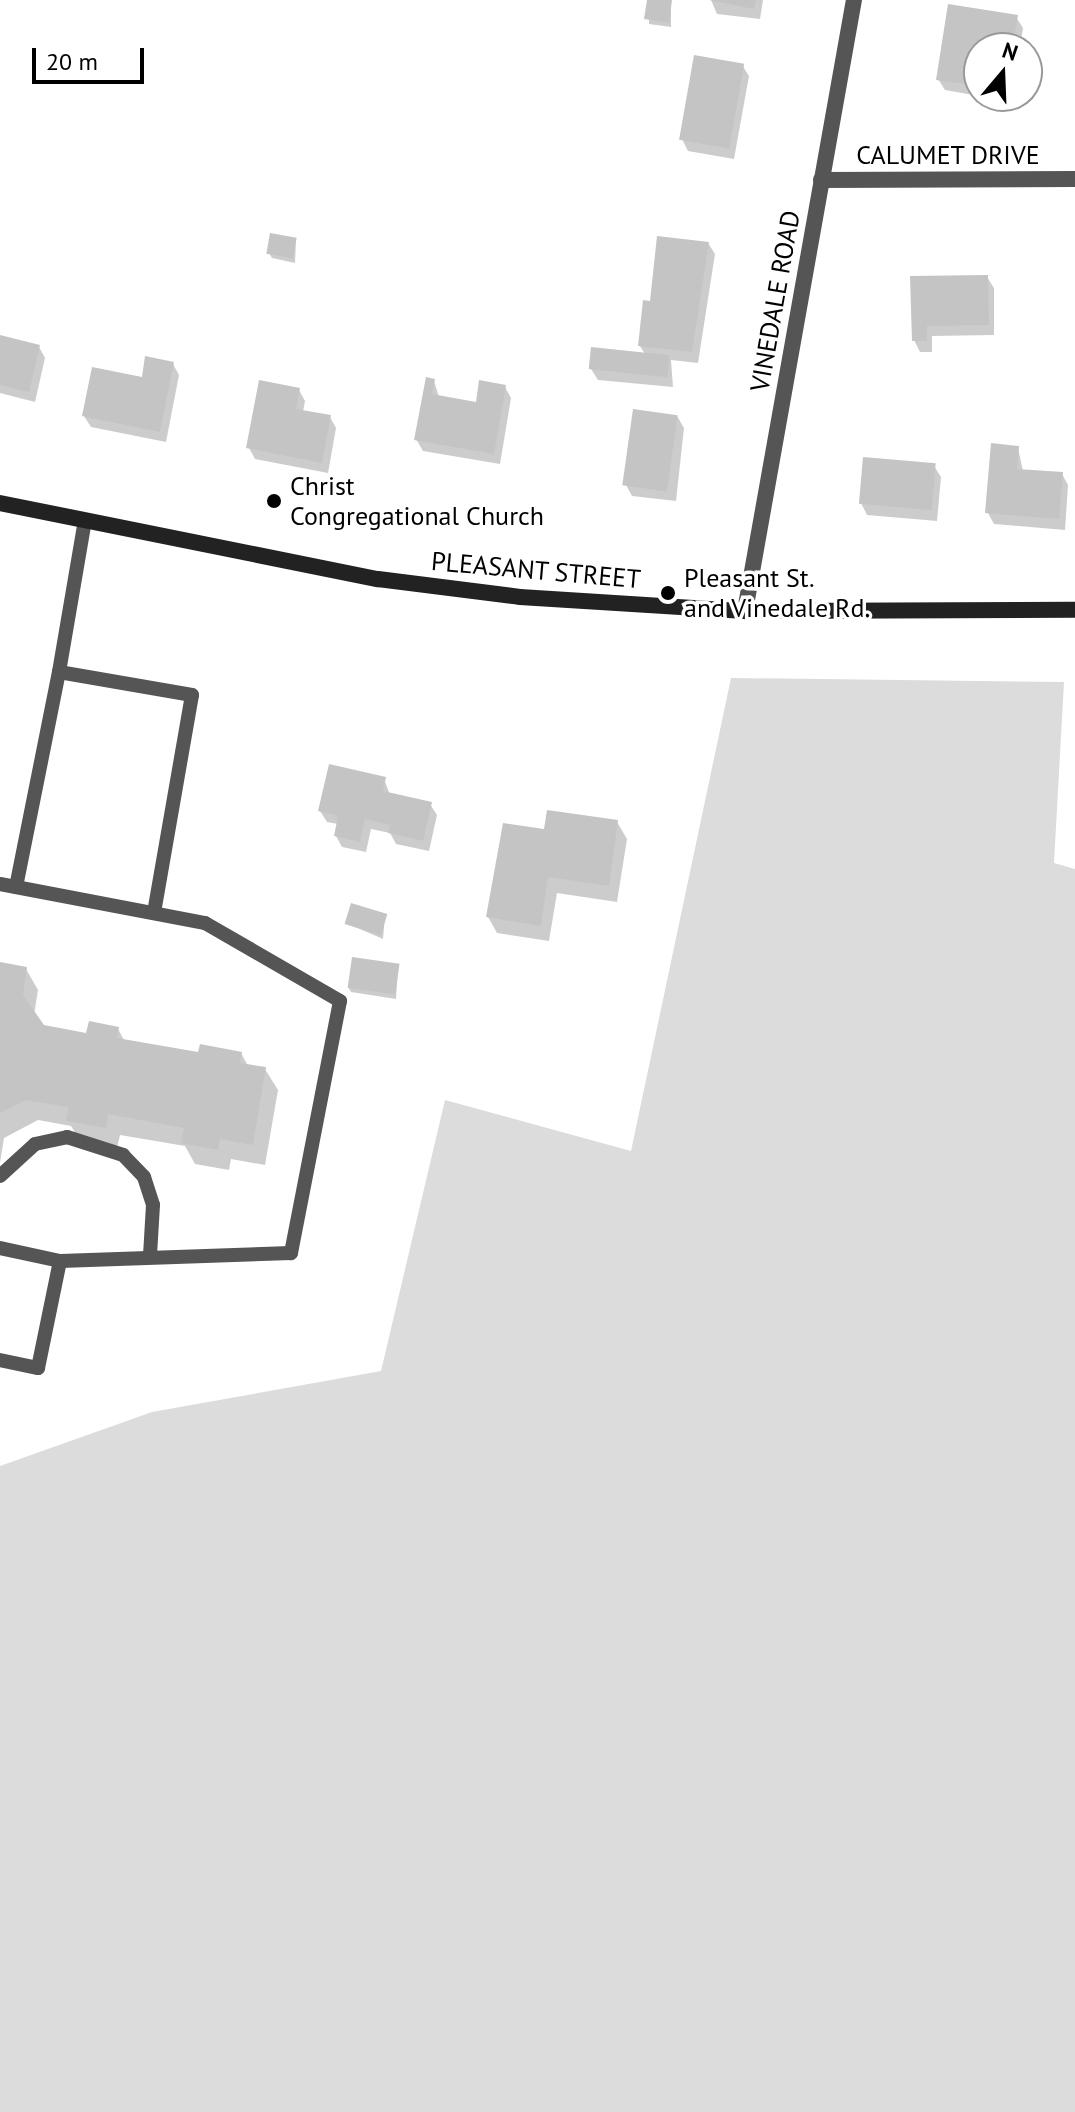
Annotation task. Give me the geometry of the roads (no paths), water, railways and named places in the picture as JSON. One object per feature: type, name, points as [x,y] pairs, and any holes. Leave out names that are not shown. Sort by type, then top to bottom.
[{"type":"main road","name":"PLEASANT STREET","points":[[0,503],[378,579],[520,597],[745,611],[1075,610]]},
{"type":"street","name":"VINEDALE ROAD","points":[[745,611],[854,0]]},
{"type":"street","name":"CALUMET DRIVE","points":[[821,180],[1075,179]]},
{"type":"lane","points":[[16,887],[59,672],[85,520]]},
{"type":"lane","points":[[59,672],[192,695],[154,913]]},
{"type":"lane","points":[[0,884],[205,923],[340,1001],[291,1253],[60,1261],[0,1248]]},
{"type":"lane","points":[[0,1176],[35,1144],[67,1137],[123,1155],[144,1177],[153,1205],[150,1256]]},
{"type":"lane","points":[[0,1360],[38,1368],[60,1261]]},
{"type":"place","name":"Christ Congregational Church","points":[[274,501]]},
{"type":"place","name":"Pleasant St. and Vinedale Rd.","points":[[668,593]]}]
